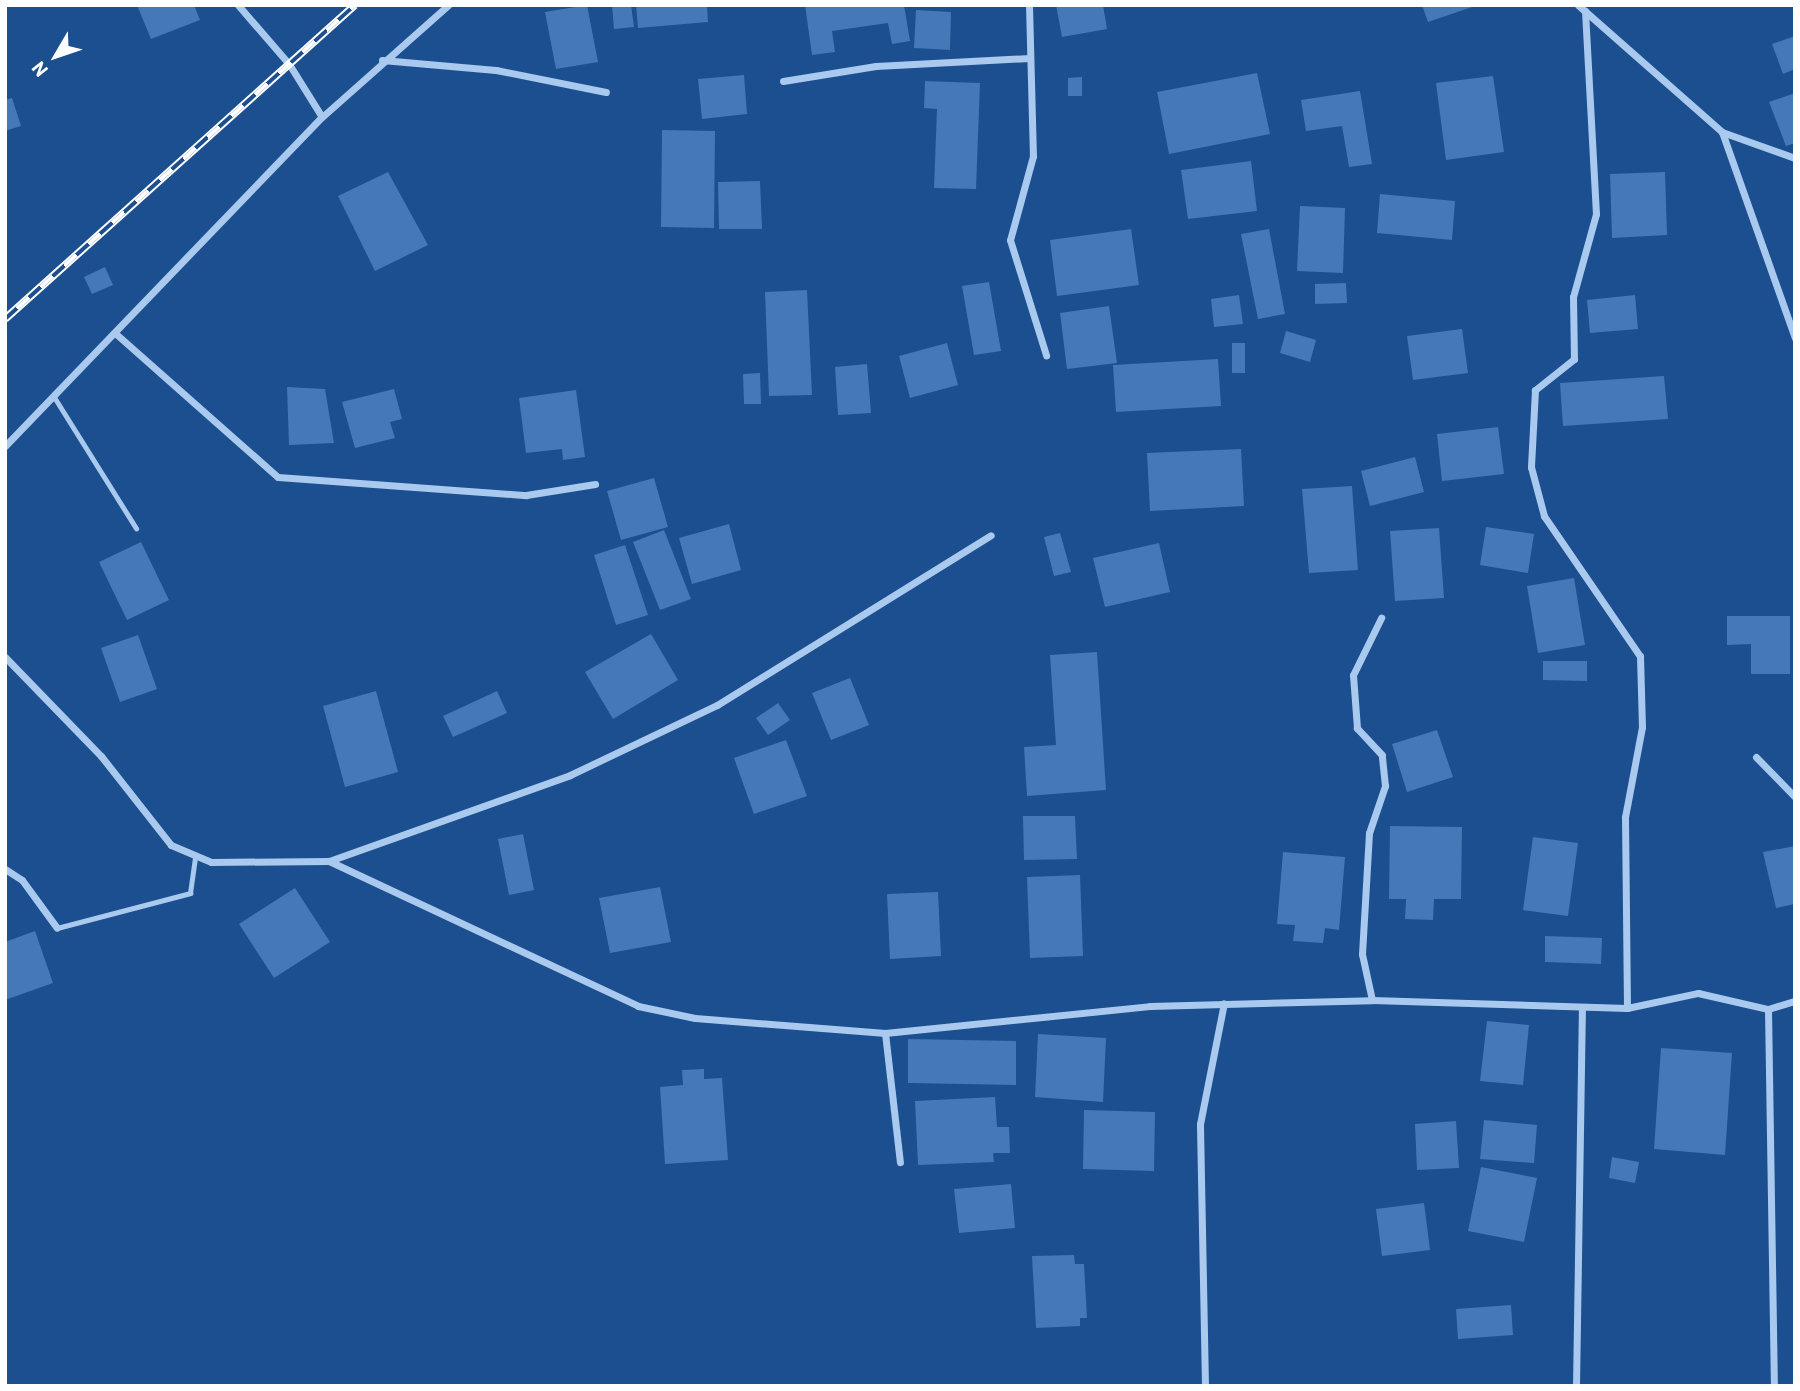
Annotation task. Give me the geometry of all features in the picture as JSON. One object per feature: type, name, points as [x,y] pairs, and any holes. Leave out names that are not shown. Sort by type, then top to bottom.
[{"type":"street","points":[[238,5],[289,64],[322,117]]},
{"type":"street","points":[[5,446],[322,117],[382,60],[448,5]]},
{"type":"street","points":[[1029,5],[1030,58],[1036,101],[1032,156],[1010,240],[1046,355]]},
{"type":"street","points":[[1578,5],[1721,132],[1795,158]]},
{"type":"street","points":[[1585,11],[1595,214],[1573,298],[1574,359],[1535,390],[1531,467],[1544,516],[1640,656],[1642,727],[1625,817],[1627,1008]]},
{"type":"street","points":[[783,81],[876,65],[1030,58]]},
{"type":"street","points":[[382,60],[496,70],[606,92]]},
{"type":"street","points":[[1721,132],[1795,338]]},
{"type":"street","points":[[115,333],[278,477],[526,495],[595,484]]},
{"type":"street","points":[[5,657],[101,756],[171,845],[195,856],[277,866],[329,861],[570,775],[717,705],[991,535]]},
{"type":"street","points":[[1372,1000],[1362,954],[1369,833],[1385,786],[1382,755],[1357,728],[1353,676],[1381,618]]},
{"type":"street","points":[[1756,757],[1795,797]]},
{"type":"street","points":[[329,861],[638,1006],[695,1018],[885,1033],[1224,1003],[1372,1000],[1582,1009],[1627,1008],[1698,993],[1768,1009],[1795,1001]]},
{"type":"street","points":[[5,869],[22,880],[57,928]]},
{"type":"street","points":[[1205,1386],[1200,1124],[1224,1003]]},
{"type":"street","points":[[1576,1386],[1582,1009]]},
{"type":"street","points":[[1768,1009],[1774,1386]]},
{"type":"street","points":[[885,1033],[900,1162]]},
{"type":"lane","points":[[54,397],[136,528]]},
{"type":"lane","points":[[57,928],[190,893],[195,856]]},
{"type":"building","points":[[137,5],[194,5],[200,20],[151,39]]},
{"type":"building","points":[[587,5],[598,62],[556,69],[545,12]]},
{"type":"building","points":[[612,5],[631,5],[634,27],[614,29]]},
{"type":"building","points":[[636,5],[707,5],[708,22],[638,28]]},
{"type":"building","points":[[805,5],[904,5],[910,41],[892,44],[888,23],[832,31],[835,52],[812,55]]},
{"type":"building","points":[[1056,5],[1103,5],[1107,29],[1062,37]]},
{"type":"building","points":[[1422,5],[1475,5],[1475,6],[1428,22]]},
{"type":"building","points":[[916,10],[951,12],[950,50],[914,48]]},
{"type":"building","points":[[1795,36],[1795,69],[1783,74],[1772,44]]},
{"type":"building","points":[[1257,73],[1270,134],[1169,154],[1157,92]]},
{"type":"building","points":[[744,75],[747,114],[702,119],[698,79]]},
{"type":"building","points":[[1493,76],[1504,152],[1446,160],[1436,83]]},
{"type":"building","points":[[1082,77],[1082,96],[1068,96],[1068,78]]},
{"type":"building","points":[[925,81],[980,83],[976,189],[934,188],[937,109],[924,108]]},
{"type":"building","points":[[1360,91],[1372,164],[1349,167],[1342,126],[1306,131],[1301,100]]},
{"type":"building","points":[[1795,93],[1795,143],[1786,146],[1769,102]]},
{"type":"building","points":[[12,98],[21,126],[5,131],[5,100]]},
{"type":"building","points":[[662,130],[715,131],[714,228],[661,227]]},
{"type":"building","points":[[1251,161],[1257,211],[1188,219],[1181,170]]},
{"type":"building","points":[[388,172],[428,245],[375,271],[338,196]]},
{"type":"building","points":[[1665,172],[1667,235],[1612,238],[1610,174]]},
{"type":"building","points":[[760,181],[762,229],[719,229],[718,182]]},
{"type":"building","points":[[1380,194],[1455,201],[1452,240],[1377,233]]},
{"type":"building","points":[[1300,206],[1345,208],[1343,273],[1297,271]]},
{"type":"building","points":[[1131,229],[1139,285],[1057,296],[1050,240]]},
{"type":"building","points":[[1269,229],[1285,314],[1258,319],[1241,234]]},
{"type":"building","points":[[105,267],[113,285],[92,294],[84,277]]},
{"type":"building","points":[[989,282],[1001,351],[974,355],[962,286]]},
{"type":"building","points":[[1346,283],[1347,303],[1315,304],[1315,284]]},
{"type":"building","points":[[807,290],[812,395],[769,396],[765,292]]},
{"type":"building","points":[[1239,295],[1243,324],[1214,327],[1211,299]]},
{"type":"building","points":[[1635,295],[1638,329],[1590,333],[1587,300]]},
{"type":"building","points":[[1109,306],[1117,363],[1067,369],[1060,313]]},
{"type":"building","points":[[1462,329],[1468,373],[1413,380],[1407,336]]},
{"type":"building","points":[[1286,331],[1316,340],[1310,362],[1280,353]]},
{"type":"building","points":[[947,343],[958,385],[910,398],[899,356]]},
{"type":"building","points":[[1232,343],[1245,343],[1245,373],[1232,373]]},
{"type":"building","points":[[1218,359],[1221,406],[1116,412],[1113,365]]},
{"type":"building","points":[[867,364],[871,413],[838,415],[835,367]]},
{"type":"building","points":[[760,373],[761,404],[744,404],[743,374]]},
{"type":"building","points":[[1664,376],[1668,419],[1563,426],[1560,383]]},
{"type":"building","points":[[287,387],[325,389],[334,443],[289,445]]},
{"type":"building","points":[[394,389],[402,419],[390,422],[395,438],[355,448],[342,402]]},
{"type":"building","points":[[576,390],[585,457],[563,460],[562,449],[526,453],[519,398]]},
{"type":"building","points":[[1498,427],[1504,474],[1442,481],[1437,434]]},
{"type":"building","points":[[1241,449],[1244,506],[1150,511],[1147,453]]},
{"type":"building","points":[[1415,457],[1424,492],[1370,506],[1361,471]]},
{"type":"building","points":[[654,478],[668,527],[621,540],[607,491]]},
{"type":"building","points":[[1352,486],[1358,570],[1309,573],[1302,489]]},
{"type":"building","points":[[729,524],[741,570],[692,584],[679,538]]},
{"type":"building","points":[[1486,527],[1534,534],[1528,573],[1480,565]]},
{"type":"building","points":[[1439,528],[1444,598],[1395,601],[1390,531]]},
{"type":"building","points":[[664,530],[691,599],[660,610],[633,542]]},
{"type":"building","points":[[1060,533],[1071,572],[1054,576],[1044,537]]},
{"type":"building","points":[[141,542],[169,600],[127,620],[99,562]]},
{"type":"building","points":[[1159,543],[1170,592],[1105,607],[1093,558]]},
{"type":"building","points":[[625,545],[648,615],[616,625],[594,555]]},
{"type":"building","points":[[1574,578],[1585,645],[1538,653],[1527,586]]},
{"type":"building","points":[[1727,616],[1790,616],[1790,674],[1751,674],[1751,644],[1727,645]]},
{"type":"building","points":[[651,634],[678,680],[613,719],[585,672]]},
{"type":"building","points":[[138,635],[157,689],[120,702],[101,648]]},
{"type":"building","points":[[1097,652],[1106,790],[1027,796],[1024,747],[1056,745],[1050,655]]},
{"type":"building","points":[[1543,661],[1587,661],[1587,681],[1543,680]]},
{"type":"building","points":[[850,678],[869,725],[831,740],[812,693]]},
{"type":"building","points":[[376,691],[398,772],[345,787],[323,706]]},
{"type":"building","points":[[497,691],[507,713],[453,737],[443,716]]},
{"type":"building","points":[[778,703],[790,720],[768,735],[756,718]]},
{"type":"building","points":[[1437,730],[1453,777],[1407,792],[1392,744]]},
{"type":"building","points":[[786,740],[807,796],[754,814],[734,758]]},
{"type":"building","points":[[1023,816],[1075,816],[1077,859],[1024,860]]},
{"type":"building","points":[[1390,826],[1462,827],[1461,899],[1434,899],[1433,920],[1405,919],[1406,899],[1389,899]]},
{"type":"building","points":[[523,834],[534,890],[509,895],[498,839]]},
{"type":"building","points":[[1533,837],[1578,843],[1568,916],[1523,910]]},
{"type":"building","points":[[1795,846],[1795,904],[1776,908],[1763,852]]},
{"type":"building","points":[[1283,852],[1345,857],[1339,930],[1325,928],[1323,943],[1293,941],[1295,925],[1277,924]]},
{"type":"building","points":[[1080,875],[1083,956],[1030,958],[1027,877]]},
{"type":"building","points":[[660,887],[671,942],[610,953],[599,898]]},
{"type":"building","points":[[295,888],[330,942],[274,978],[239,924]]},
{"type":"building","points":[[938,892],[941,956],[890,959],[887,894]]},
{"type":"building","points":[[35,931],[53,983],[5,1000],[5,942]]},
{"type":"building","points":[[1545,936],[1602,938],[1601,964],[1545,962]]},
{"type":"building","points":[[1487,1021],[1529,1025],[1523,1085],[1480,1081]]},
{"type":"building","points":[[1038,1034],[1106,1038],[1103,1102],[1035,1097]]},
{"type":"building","points":[[908,1039],[1016,1041],[1016,1085],[908,1083]]},
{"type":"building","points":[[1661,1048],[1732,1053],[1725,1155],[1654,1149]]},
{"type":"building","points":[[704,1069],[704,1079],[722,1078],[728,1160],[665,1164],[660,1087],[683,1085],[682,1070]]},
{"type":"building","points":[[995,1097],[997,1127],[1009,1127],[1010,1153],[993,1153],[994,1162],[918,1165],[915,1101]]},
{"type":"building","points":[[1084,1110],[1155,1112],[1154,1171],[1083,1169]]},
{"type":"building","points":[[1484,1120],[1537,1125],[1534,1163],[1480,1159]]},
{"type":"building","points":[[1456,1121],[1459,1168],[1417,1170],[1415,1124]]},
{"type":"building","points":[[1612,1157],[1639,1162],[1635,1183],[1609,1178]]},
{"type":"building","points":[[1481,1167],[1537,1178],[1524,1242],[1468,1231]]},
{"type":"building","points":[[1011,1184],[1015,1228],[959,1233],[954,1189]]},
{"type":"building","points":[[1424,1203],[1430,1250],[1382,1256],[1376,1209]]},
{"type":"building","points":[[1074,1255],[1075,1264],[1084,1264],[1087,1318],[1080,1318],[1080,1326],[1036,1328],[1032,1256]]},
{"type":"building","points":[[1511,1305],[1513,1335],[1458,1339],[1456,1309]]},
{"type":"railway","points":[[5,319],[355,5]]}]
